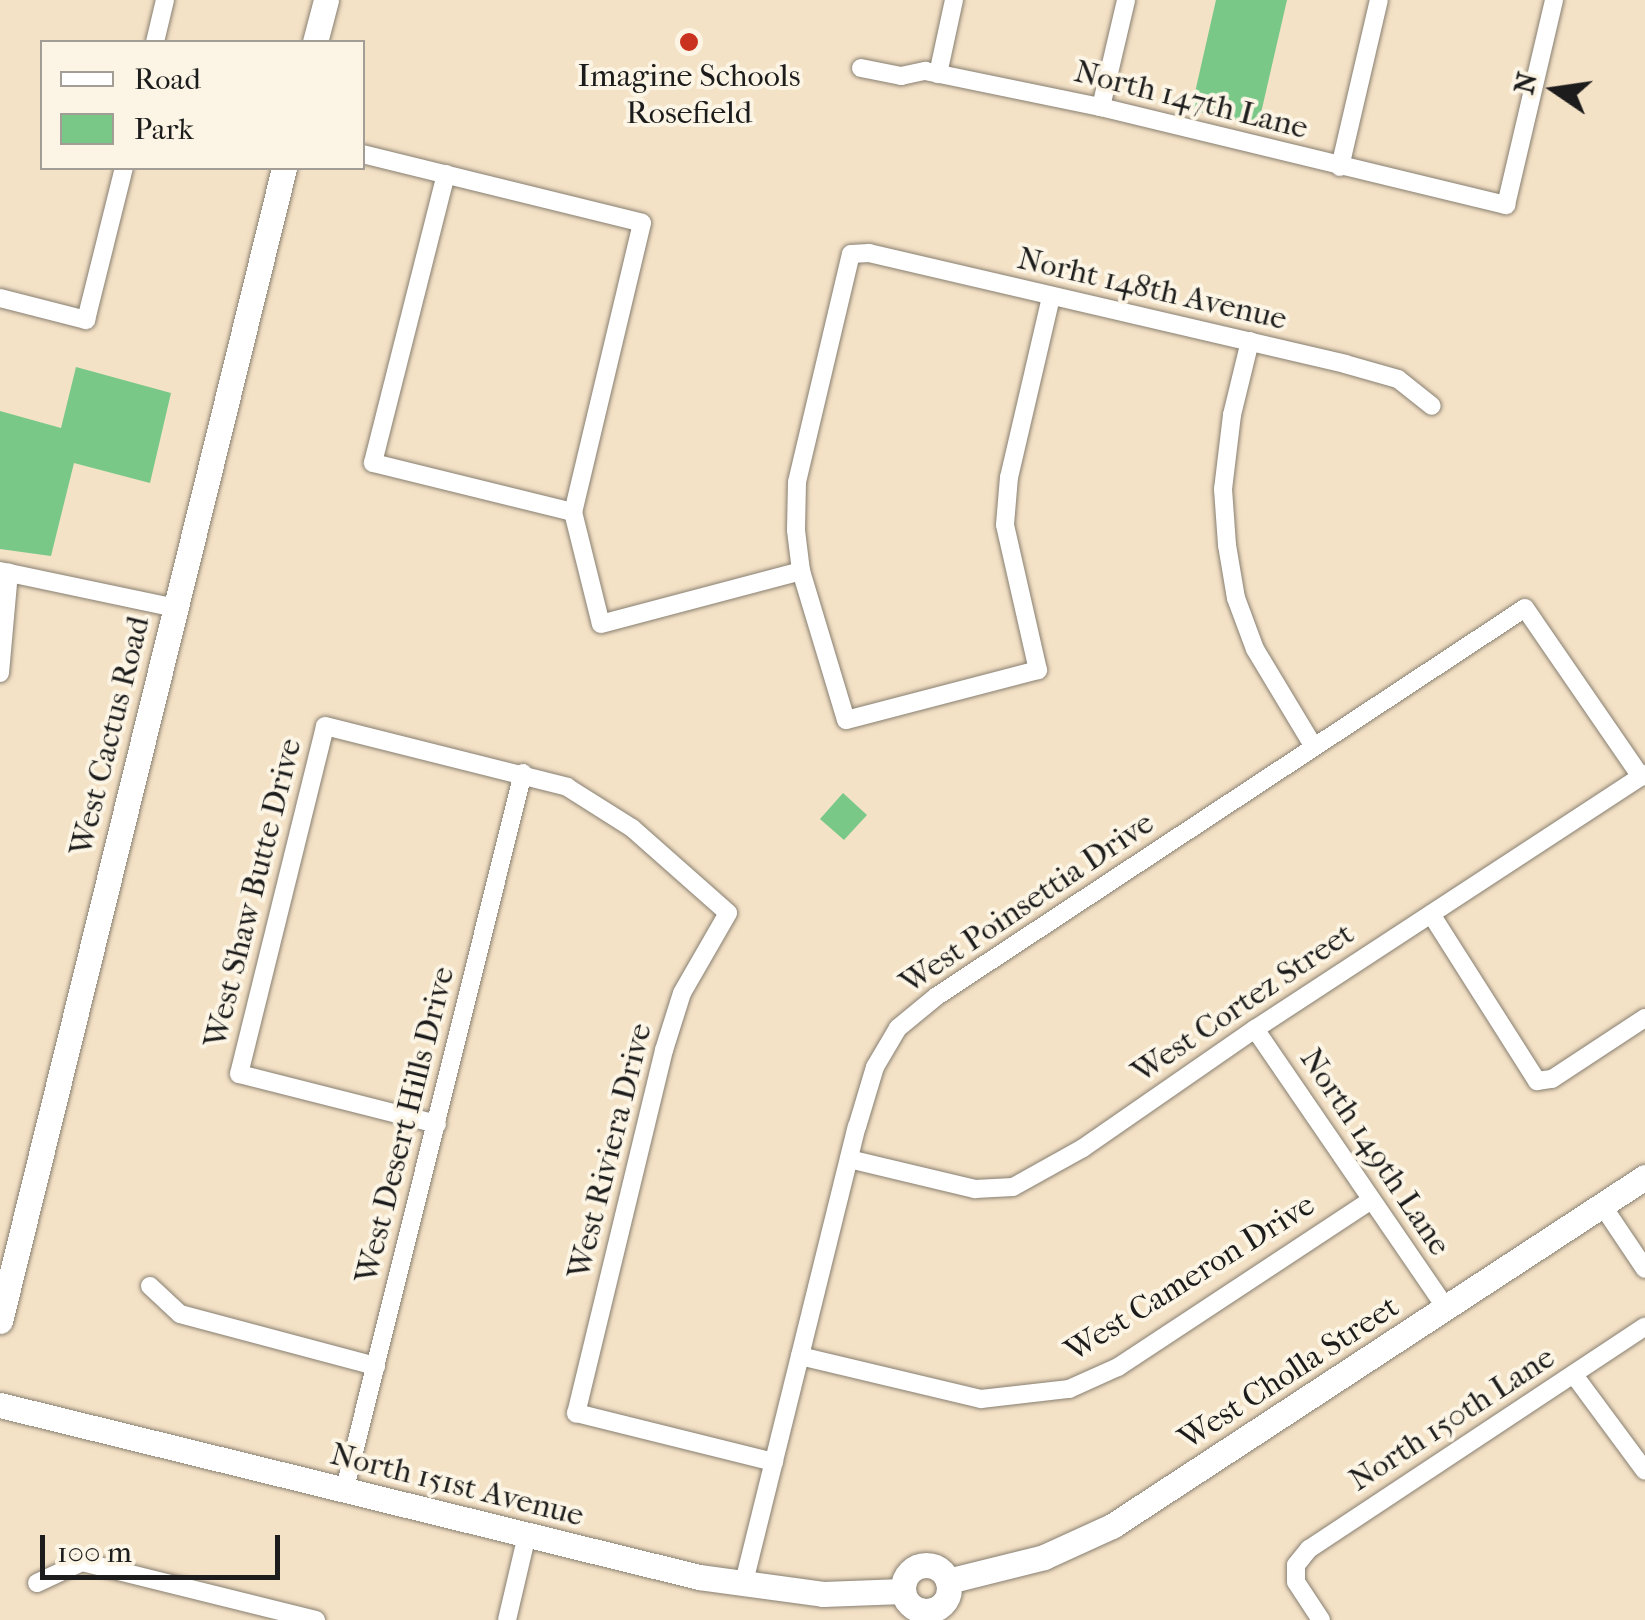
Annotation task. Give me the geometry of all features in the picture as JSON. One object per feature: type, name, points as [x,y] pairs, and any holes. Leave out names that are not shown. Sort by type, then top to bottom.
[{"type":"street","points":[[155,40],[165,0]]},
{"type":"street","points":[[316,40],[326,0]]},
{"type":"street","points":[[938,74],[954,0]]},
{"type":"street","points":[[1102,107],[1126,0]]},
{"type":"street","points":[[1340,167],[1378,0]]},
{"type":"street","name":"North 147th Lane","points":[[860,68],[901,76],[925,71],[1102,107],[1506,205],[1554,0]]},
{"type":"street","points":[[365,155],[642,223],[573,512],[601,624],[801,570],[846,720],[1038,670],[1006,526],[1009,478],[1051,297]]},
{"type":"street","points":[[0,298],[86,320],[124,170]]},
{"type":"street","name":"West Cactus Road","points":[[0,1320],[284,170]]},
{"type":"street","points":[[446,174],[374,464],[573,512]]},
{"type":"street","name":"Norht 148th Avenue","points":[[801,570],[796,530],[797,482],[850,254],[870,252],[1398,380],[1432,406]]},
{"type":"street","points":[[1250,342],[1232,415],[1223,489],[1227,545],[1236,598],[1255,649],[1314,746]]},
{"type":"street","points":[[0,673],[4,571],[175,608]]},
{"type":"street","name":"West Poinsettia Drive","points":[[743,1586],[875,1068],[898,1028],[938,996],[1525,608],[1643,776]]},
{"type":"street","name":"West Shaw Butte Drive","points":[[437,1124],[239,1074],[325,726],[523,773]]},
{"type":"street","name":"West Riviera Drive","points":[[523,773],[593,801],[632,828],[728,913],[682,994],[664,1050],[576,1414],[774,1462]]},
{"type":"street","name":"West Desert Hills Drive","points":[[344,1492],[523,773]]},
{"type":"street","name":"West Cortez Street","points":[[850,1159],[975,1189],[1013,1187],[1082,1148],[1255,1029],[1643,776]]},
{"type":"street","points":[[1431,914],[1537,1081],[1552,1079],[1645,1018]]},
{"type":"street","name":"North 149th Lane","points":[[1255,1029],[1446,1308]]},
{"type":"street","name":"West Cholla Street","points":[[948,1581],[1044,1557],[1112,1526],[1645,1177]]},
{"type":"street","name":"West Cameron Drive","points":[[800,1356],[981,1399],[1069,1389],[1118,1366],[1371,1200]]},
{"type":"street","points":[[1602,1205],[1645,1269]]},
{"type":"street","points":[[150,1286],[180,1314],[376,1366]]},
{"type":"street","name":"North 150th Lane","points":[[1321,1620],[1296,1582],[1296,1565],[1309,1549],[1645,1327]]},
{"type":"street","points":[[1574,1375],[1645,1471]]},
{"type":"street","name":"North 151st Avenue","points":[[0,1405],[344,1492],[743,1586],[822,1594],[903,1591]]},
{"type":"street","points":[[507,1620],[527,1535]]},
{"type":"street","points":[[37,1584],[82,1562],[304,1619]]},
{"type":"street","points":[[932,1565],[948,1581],[944,1603],[932,1615],[916,1610],[903,1591],[906,1576],[917,1566],[932,1565]]},
{"type":"green space","points":[[1216,0],[1287,0],[1258,126],[1191,110]]},
{"type":"green space","points":[[76,367],[171,393],[150,483],[74,463],[51,556],[0,549],[0,411],[61,428]]},
{"type":"green space","points":[[843,793],[867,815],[844,840],[820,819]]},
{"type":"place","name":"Imagine Schools Rosefield","points":[[689,42]]}]
